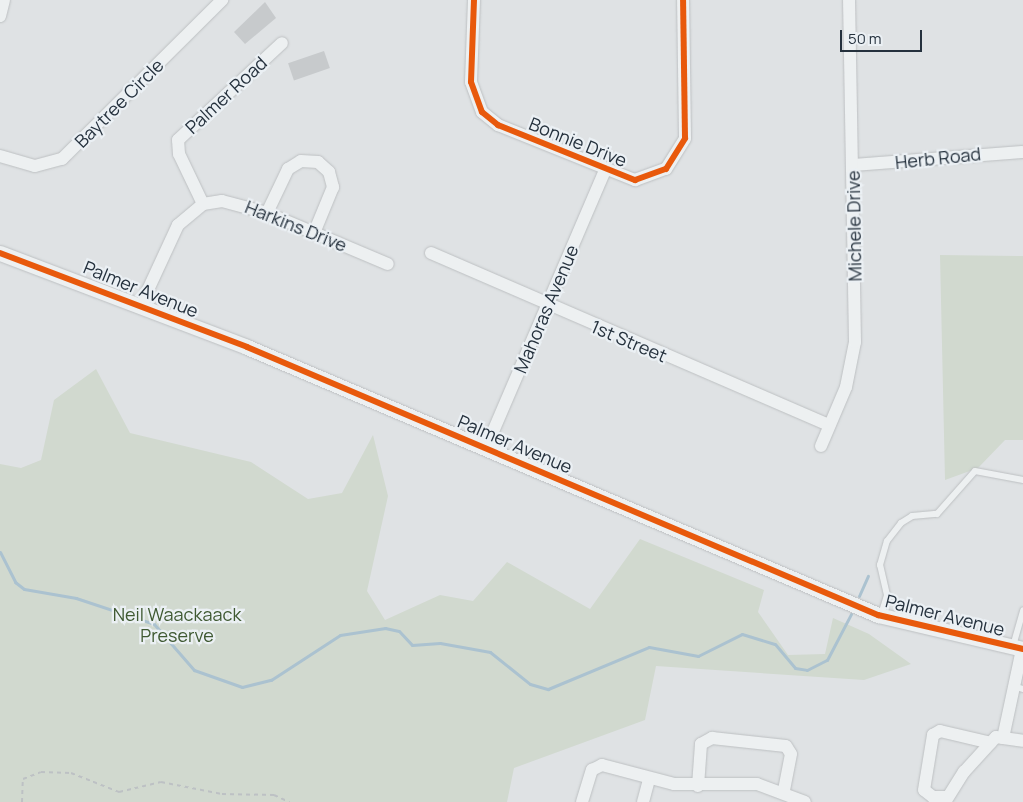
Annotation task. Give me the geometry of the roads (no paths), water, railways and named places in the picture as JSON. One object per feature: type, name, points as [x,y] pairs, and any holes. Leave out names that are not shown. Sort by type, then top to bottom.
[{"type":"street","points":[[0,16],[4,0]]},
{"type":"street","name":"Baytree Circle","points":[[0,156],[35,166],[62,159],[222,0]]},
{"type":"street","name":"Bonnie Drive","points":[[474,0],[471,82],[482,112],[498,126],[605,170],[645,179],[666,170],[682,150],[686,131],[683,0]]},
{"type":"street","name":"Michele Drive","points":[[821,446],[846,387],[855,342],[849,0]]},
{"type":"street","name":"Palmer Road","points":[[203,204],[179,154],[178,140],[282,43]]},
{"type":"street","name":"Herb Road","points":[[852,164],[1023,152]]},
{"type":"street","points":[[267,213],[288,169],[301,161],[318,162],[330,172],[333,187],[314,233]]},
{"type":"street","name":"Mahoras Avenue","points":[[486,448],[605,170]]},
{"type":"street","name":"Harkins Drive","points":[[203,204],[231,201],[267,213],[388,264]]},
{"type":"street","points":[[141,305],[174,233],[203,204]]},
{"type":"street","name":"Palmer Avenue","points":[[0,253],[141,305],[486,448],[881,616],[1019,649]]},
{"type":"street","name":"1st Street","points":[[431,253],[547,306],[829,424]]},
{"type":"street","points":[[1019,649],[1018,687],[997,740],[945,800],[934,797],[924,790],[933,735],[940,731],[997,740],[1023,741]]},
{"type":"street","points":[[698,786],[701,744],[712,738],[786,746],[791,754],[784,791]]},
{"type":"street","points":[[582,802],[596,766],[650,779],[698,786],[738,783],[784,791],[805,802]]},
{"type":"street","points":[[643,802],[650,779]]},
{"type":"lane","points":[[881,616],[887,595],[880,565],[887,542],[901,523],[912,516],[937,514],[975,471],[1023,480]]},
{"type":"lane","points":[[1019,649],[1023,610]]},
{"type":"waterway","points":[[0,552],[15,582],[24,589],[76,598],[154,624],[194,670],[242,687],[271,680],[340,635],[385,628],[399,631],[412,645],[440,643],[490,652],[530,684],[548,689],[649,647],[698,656],[742,634],[775,644],[795,668],[807,670],[827,660],[851,614]]},
{"type":"waterway","points":[[859,596],[868,576]]},
{"type":"park label","name":"Neil Waackaack Preserve","points":[[177,625]]}]
